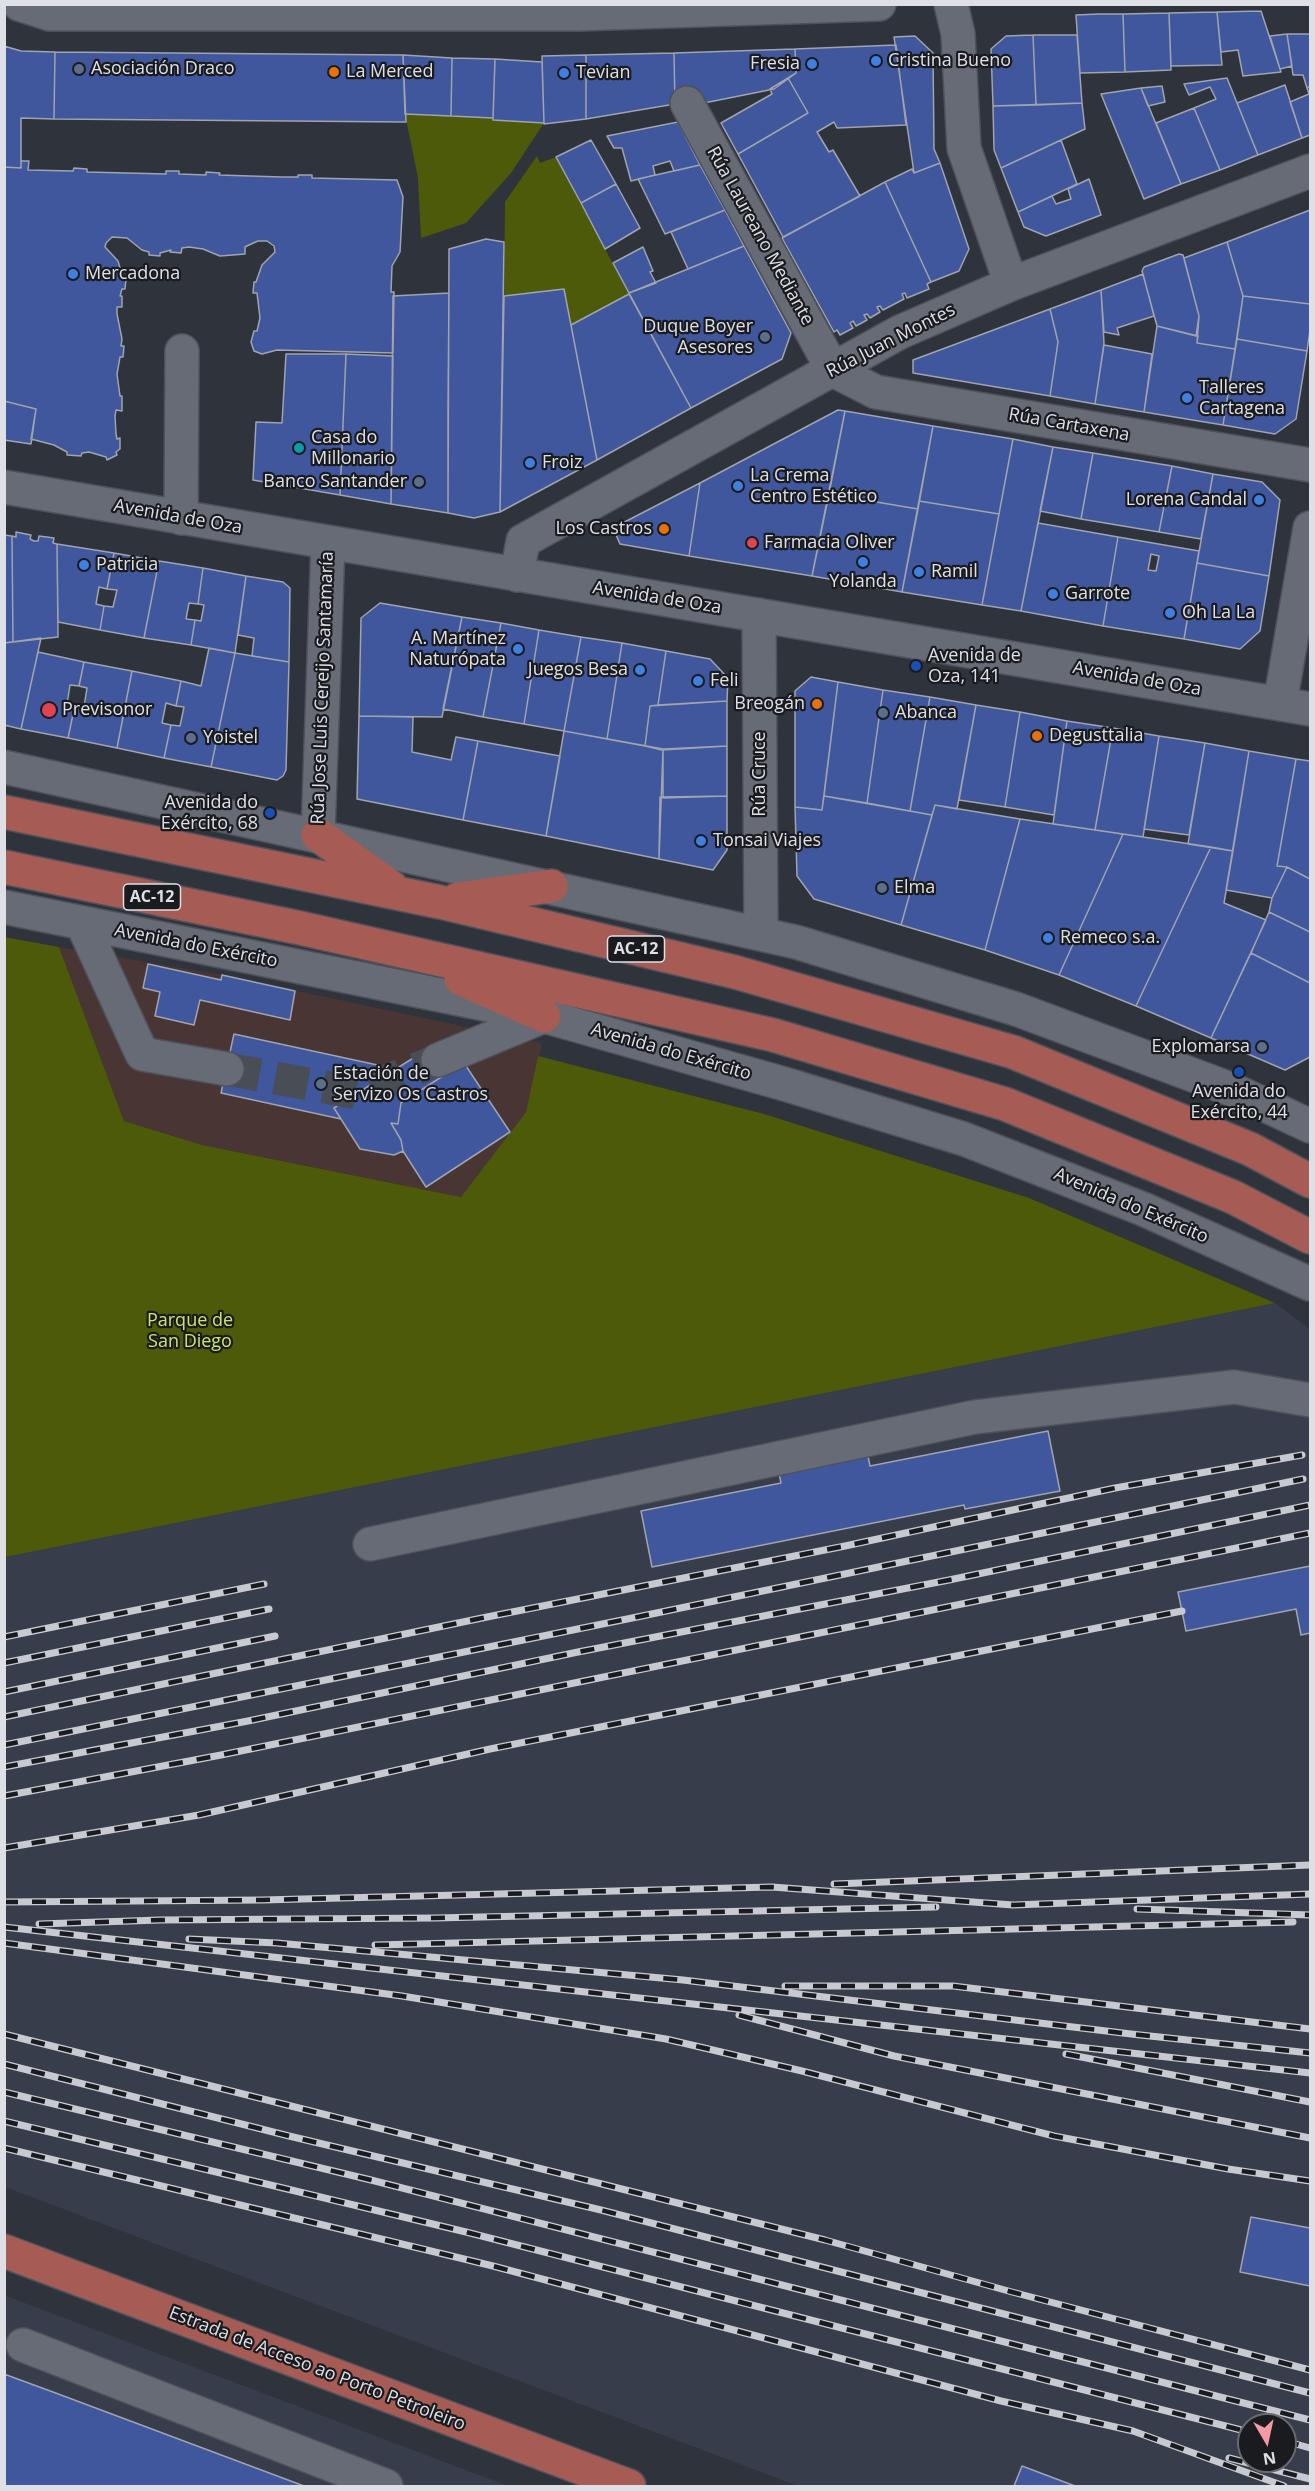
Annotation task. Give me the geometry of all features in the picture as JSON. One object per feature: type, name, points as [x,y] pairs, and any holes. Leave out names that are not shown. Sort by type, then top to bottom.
[{"type":"main road","name":"AC-12","points":[[4,812],[400,893],[735,972],[1013,1052],[1250,1149],[1311,1181]]},
{"type":"main road","points":[[318,835],[400,893]]},
{"type":"main road","name":"Avenida do Exército","points":[[4,867],[394,949],[773,1035],[1005,1104],[1233,1197],[1311,1237]]},
{"type":"main road","points":[[440,902],[551,886]]},
{"type":"main road","points":[[394,949],[544,1016]]},
{"type":"main road","name":"Estrada de Acceso ao Porto Petroleiro","points":[[4,2250],[629,2487]]},
{"type":"street","points":[[19,4],[50,14],[879,4]]},
{"type":"street","points":[[951,4],[958,34],[964,148],[1011,284]]},
{"type":"street","name":"Rúa Laureano Mediante","points":[[687,103],[833,370]]},
{"type":"street","name":"Rúa Juan Montes","points":[[517,575],[523,541],[900,332],[1011,284],[1311,171]]},
{"type":"street","points":[[181,518],[182,351]]},
{"type":"street","name":"Rúa Cartaxena","points":[[833,370],[876,392],[1311,465]]},
{"type":"street","name":"Avenida de Oza","points":[[4,487],[1295,706]]},
{"type":"street","points":[[1295,706],[1311,528]]},
{"type":"street","name":"Rúa Jose Luis Cereijo Santamaría","points":[[318,835],[328,542]]},
{"type":"street","name":"Rúa Cruce","points":[[759,615],[761,933]]},
{"type":"street","points":[[4,767],[761,933],[1016,1009],[1233,1089],[1311,1126]]},
{"type":"street","name":"Avenida do Exército","points":[[4,907],[544,1016],[777,1082],[964,1139],[1143,1209],[1311,1284]]},
{"type":"street","points":[[82,923],[142,1054],[226,1069]]},
{"type":"street","points":[[438,1060],[544,1016]]},
{"type":"street","points":[[370,1544],[975,1417],[1234,1387],[1311,1400]]},
{"type":"street","points":[[23,2345],[386,2487]]},
{"type":"shaded area","name":"Estación de Servizo Os Castros","points":[[59,947],[222,975],[542,1043],[526,1112],[461,1197],[202,1145],[124,1121]]},
{"type":"shaded area","points":[[1275,1303],[1310,1329],[1310,2486],[798,2486],[5,2187],[4,1557]]},
{"type":"shaded area","points":[[4,2295],[9,2297],[508,2486],[5,2486]]},
{"type":"green space","points":[[405,114],[544,123],[511,173],[466,223],[421,238],[418,178]]},
{"type":"green space","points":[[537,156],[540,163],[556,157],[629,294],[571,325],[564,289],[504,296],[505,202]]},
{"type":"green space","name":"Parque de San Diego","points":[[4,937],[59,947],[124,1121],[202,1145],[461,1197],[526,1112],[538,1056],[764,1114],[1029,1198],[1275,1303],[5,1557]]},
{"type":"building","points":[[1261,11],[1281,72],[1243,76],[1238,50],[1221,52],[1217,12]]},
{"type":"building","points":[[1217,12],[1222,65],[1171,66],[1169,13]]},
{"type":"building","points":[[1169,13],[1171,70],[1125,72],[1123,14]]},
{"type":"building","points":[[1123,14],[1125,72],[1080,73],[1076,15]]},
{"type":"building","points":[[1287,34],[1310,34],[1310,86],[1307,88],[1303,75],[1293,75]]},
{"type":"building","points":[[1287,34],[1292,66],[1280,69],[1270,36]]},
{"type":"building","points":[[1033,35],[1036,105],[993,106],[991,49],[1006,36]]},
{"type":"building","points":[[1033,35],[1077,35],[1082,103],[1036,105]]},
{"type":"building","points":[[915,36],[933,53],[934,149],[940,163],[914,173],[894,37]]},
{"type":"building","points":[[896,45],[906,125],[837,128],[834,122],[817,132],[829,152],[833,150],[860,196],[783,237],[738,154],[808,113],[788,78],[796,73],[795,49]]},
{"type":"building","points":[[4,46],[21,51],[55,52],[54,119],[21,118],[21,168],[4,167]]},
{"type":"building","points":[[795,49],[796,73],[774,89],[709,102],[675,104],[674,53]]},
{"type":"building","points":[[55,52],[403,55],[406,122],[54,119]]},
{"type":"building","points":[[674,53],[675,104],[586,119],[586,55]]},
{"type":"building","points":[[403,55],[452,58],[451,116],[405,114]]},
{"type":"building","points":[[586,55],[586,119],[544,124],[542,56]]},
{"type":"building","points":[[452,58],[495,59],[493,118],[451,116]]},
{"type":"building","points":[[495,59],[542,62],[544,123],[493,120]]},
{"type":"building","points":[[788,78],[808,113],[738,154],[721,123],[772,94],[770,89]]},
{"type":"building","points":[[1227,78],[1258,155],[1220,170],[1194,108],[1216,99],[1210,87],[1189,95],[1184,84]]},
{"type":"building","points":[[1285,85],[1302,138],[1258,155],[1237,103]]},
{"type":"building","points":[[1162,86],[1165,102],[1148,106],[1141,88]]},
{"type":"building","points":[[1310,86],[1310,135],[1302,138],[1290,102],[1309,94],[1307,88]]},
{"type":"building","points":[[1141,88],[1181,184],[1144,199],[1101,94]]},
{"type":"building","points":[[1082,103],[1085,129],[1001,168],[994,150],[993,106]]},
{"type":"building","points":[[1194,108],[1220,170],[1181,184],[1156,123]]},
{"type":"building","points":[[678,122],[700,165],[674,171],[670,161],[653,166],[655,175],[631,181],[622,148],[614,148],[607,136]]},
{"type":"building","points":[[591,140],[616,184],[581,203],[556,157]]},
{"type":"building","points":[[1061,140],[1077,184],[1018,212],[1001,168]]},
{"type":"building","points":[[21,161],[29,161],[28,170],[73,171],[74,168],[87,169],[87,172],[166,174],[166,171],[179,171],[179,174],[206,175],[206,172],[220,173],[219,175],[298,177],[298,175],[312,175],[312,178],[397,180],[403,197],[400,252],[392,266],[393,353],[277,350],[262,354],[254,351],[251,342],[260,318],[257,293],[253,293],[254,282],[256,282],[262,265],[275,252],[274,246],[267,241],[258,241],[245,247],[245,254],[220,256],[203,249],[189,247],[182,248],[181,253],[170,252],[171,250],[160,253],[160,256],[149,255],[149,252],[142,250],[127,238],[112,237],[105,247],[118,261],[123,278],[126,279],[125,289],[122,289],[120,296],[122,296],[122,307],[117,307],[121,346],[124,346],[117,374],[120,396],[122,396],[122,411],[116,410],[115,416],[120,449],[116,452],[117,455],[107,460],[106,457],[89,452],[82,453],[81,456],[67,455],[67,452],[54,445],[31,439],[36,409],[4,401],[4,167],[21,168]]},
{"type":"building","points":[[940,163],[969,249],[959,271],[931,282],[885,182],[912,169],[914,173]]},
{"type":"building","points":[[700,165],[725,210],[665,234],[638,179]]},
{"type":"building","points":[[1089,179],[1101,215],[1046,236],[1024,227],[1018,212],[1052,196],[1056,204],[1071,199],[1068,189]]},
{"type":"building","points":[[885,182],[931,282],[927,284],[929,289],[907,298],[905,293],[902,294],[904,299],[883,310],[880,306],[877,307],[880,312],[870,318],[867,314],[864,315],[867,320],[856,326],[853,321],[850,323],[853,328],[840,335],[837,330],[834,332],[782,238]]},
{"type":"building","points":[[616,184],[640,228],[605,249],[581,203]]},
{"type":"building","points":[[725,210],[744,246],[688,269],[671,232]]},
{"type":"building","points":[[1310,210],[1310,304],[1243,296],[1227,242]]},
{"type":"building","points":[[486,239],[504,242],[500,512],[474,518],[448,513],[449,249]]},
{"type":"building","points":[[1227,242],[1243,296],[1235,349],[1197,343],[1199,316],[1184,258]]},
{"type":"building","points":[[744,246],[791,333],[782,359],[691,408],[629,293]]},
{"type":"building","points":[[643,247],[653,271],[650,272],[656,283],[629,293],[613,263]]},
{"type":"building","points":[[1179,254],[1183,255],[1199,316],[1196,336],[1157,326],[1142,271],[1144,267]]},
{"type":"building","points":[[1143,274],[1154,316],[1117,328],[1119,335],[1104,332],[1101,290]]},
{"type":"building","points":[[564,289],[597,460],[500,512],[504,296]]},
{"type":"building","points":[[1101,290],[1104,343],[1095,404],[1050,396],[1058,342],[1050,309]]},
{"type":"building","points":[[449,293],[448,513],[391,504],[393,296]]},
{"type":"building","points":[[629,294],[691,408],[597,460],[571,325]]},
{"type":"building","points":[[1243,296],[1310,304],[1307,351],[1237,339]]},
{"type":"building","points":[[1050,309],[1058,342],[1050,396],[913,373],[913,360]]},
{"type":"building","points":[[1157,326],[1198,336],[1197,343],[1235,349],[1223,425],[1144,412]]},
{"type":"building","points":[[1237,339],[1307,351],[1296,419],[1275,434],[1223,425]]},
{"type":"building","points":[[1104,345],[1152,354],[1144,412],[1095,404]]},
{"type":"building","name":"Casa do Millonario","points":[[286,354],[346,354],[340,495],[253,480],[256,422],[282,423]]},
{"type":"building","points":[[346,354],[393,356],[391,504],[340,495]]},
{"type":"building","points":[[4,401],[36,409],[31,444],[4,440]]},
{"type":"building","points":[[838,410],[845,411],[812,576],[689,556],[700,483]]},
{"type":"building","points":[[845,411],[933,426],[918,509],[829,494]]},
{"type":"building","points":[[933,426],[1013,439],[999,514],[919,501]]},
{"type":"building","points":[[1013,439],[1053,447],[1021,611],[982,605]]},
{"type":"building","points":[[1053,447],[1093,453],[1081,519],[1040,511]]},
{"type":"building","points":[[1093,453],[1172,466],[1159,532],[1081,519]]},
{"type":"building","points":[[1172,466],[1213,474],[1201,539],[1159,532]]},
{"type":"building","points":[[1213,474],[1262,482],[1280,500],[1269,576],[1197,563]]},
{"type":"building","points":[[700,483],[689,556],[620,544],[613,528]]},
{"type":"building","points":[[829,494],[918,509],[902,592],[812,576]]},
{"type":"building","points":[[919,501],[999,514],[982,605],[902,592]]},
{"type":"building","points":[[1038,523],[1118,537],[1103,626],[1021,611]]},
{"type":"building","points":[[16,532],[31,535],[30,539],[34,541],[38,541],[39,536],[54,538],[53,543],[57,544],[58,637],[13,642],[12,536],[16,537]]},
{"type":"building","points":[[4,535],[12,536],[13,642],[4,643]]},
{"type":"building","points":[[1118,537],[1199,551],[1184,639],[1103,626]],"holes":[[[1151,554],[1159,556],[1156,571],[1148,570]]]},
{"type":"building","points":[[57,544],[114,553],[107,589],[99,587],[96,604],[104,606],[100,630],[58,622]]},
{"type":"building","points":[[114,553],[159,561],[144,638],[100,630],[104,606],[113,607],[117,590],[107,589]]},
{"type":"building","points":[[159,561],[203,568],[198,604],[189,603],[186,619],[195,620],[191,645],[144,638]]},
{"type":"building","points":[[1197,563],[1269,576],[1260,631],[1240,649],[1184,639]]},
{"type":"building","points":[[203,568],[246,576],[235,653],[191,645],[195,620],[201,621],[204,605],[198,604]]},
{"type":"building","points":[[246,576],[283,582],[290,588],[289,662],[252,656],[254,638],[238,635]]},
{"type":"building","points":[[380,603],[462,617],[442,717],[359,716],[361,618]]},
{"type":"building","points":[[462,617],[501,623],[483,717],[443,709]]},
{"type":"building","points":[[501,623],[539,630],[524,724],[483,717]]},
{"type":"building","points":[[539,630],[581,637],[564,731],[524,724]]},
{"type":"building","points":[[581,637],[622,643],[607,739],[564,731]]},
{"type":"building","points":[[41,638],[21,729],[4,725],[4,643]]},
{"type":"building","points":[[622,643],[666,651],[658,705],[650,706],[645,746],[607,739]]},
{"type":"building","points":[[209,648],[235,653],[211,767],[164,758],[171,725],[180,726],[184,707],[176,706],[181,681],[201,686]]},
{"type":"building","points":[[666,651],[710,659],[728,678],[727,701],[658,705]]},
{"type":"building","points":[[38,652],[84,662],[79,686],[70,685],[67,704],[75,705],[68,738],[21,729]]},
{"type":"building","points":[[235,653],[289,662],[286,770],[277,780],[211,767]]},
{"type":"building","points":[[84,662],[132,671],[117,748],[68,738],[75,705],[84,707],[87,688],[79,686]]},
{"type":"building","points":[[132,671],[181,681],[176,706],[166,703],[162,723],[171,725],[164,758],[117,748]]},
{"type":"building","points":[[811,677],[838,682],[822,810],[795,807],[795,691]]},
{"type":"building","points":[[838,682],[883,690],[867,803],[824,796]]},
{"type":"building","points":[[883,690],[930,697],[910,811],[867,803]]},
{"type":"building","points":[[930,697],[976,705],[957,809],[935,805],[932,815],[910,811]]},
{"type":"building","points":[[727,701],[727,746],[662,750],[645,746],[650,706]]},
{"type":"building","points":[[976,705],[1020,712],[1005,807],[959,800]]},
{"type":"building","points":[[1020,712],[1067,721],[1054,815],[1005,807]]},
{"type":"building","points":[[359,716],[413,717],[412,752],[451,760],[456,737],[478,741],[463,820],[357,799]]},
{"type":"building","points":[[1067,721],[1113,728],[1095,830],[1053,824]]},
{"type":"building","points":[[1113,728],[1159,736],[1143,837],[1095,830]]},
{"type":"building","points":[[564,731],[663,749],[659,859],[546,836]]},
{"type":"building","points":[[1159,736],[1205,743],[1189,835],[1144,829]]},
{"type":"building","points":[[478,741],[560,756],[546,836],[463,820]]},
{"type":"building","points":[[1205,743],[1249,751],[1233,851],[1188,844]]},
{"type":"building","points":[[727,746],[727,796],[663,798],[663,749]]},
{"type":"building","points":[[1249,751],[1296,759],[1277,866],[1287,867],[1272,898],[1226,890]]},
{"type":"building","points":[[1296,759],[1310,761],[1310,879],[1287,867],[1277,866]]},
{"type":"building","points":[[727,796],[727,850],[713,870],[659,859],[660,797]]},
{"type":"building","points":[[824,796],[932,815],[901,925],[814,899],[797,876],[795,807],[822,810]]},
{"type":"building","points":[[935,805],[1020,819],[985,950],[901,925]]},
{"type":"building","points":[[1020,819],[1123,834],[1059,975],[985,950]]},
{"type":"building","points":[[1123,834],[1211,847],[1136,1006],[1059,975]]},
{"type":"building","points":[[1211,847],[1233,851],[1224,903],[1266,920],[1211,1038],[1136,1006]]},
{"type":"building","points":[[1287,867],[1310,879],[1310,932],[1269,912],[1272,898]]},
{"type":"building","points":[[1269,912],[1310,932],[1310,983],[1251,953]]},
{"type":"building","points":[[1251,953],[1310,983],[1310,1057],[1285,1070],[1211,1038]]},
{"type":"building","points":[[148,964],[221,980],[222,975],[295,991],[290,1020],[200,1000],[194,1025],[155,1016],[160,992],[143,988]]},
{"type":"building","points":[[234,1034],[396,1069],[334,1108],[341,1119],[221,1093]]},
{"type":"building","points":[[418,1055],[460,1065],[401,1103],[398,1124],[391,1123],[401,1140],[403,1151],[394,1155],[360,1149],[334,1108]]},
{"type":"building","points":[[460,1065],[466,1066],[510,1132],[426,1187],[403,1151],[401,1140],[391,1123],[398,1124],[401,1103]]},
{"type":"building","points":[[1048,1431],[1060,1491],[965,1509],[964,1505],[652,1567],[641,1511],[781,1483],[779,1473],[868,1456],[870,1466]]},
{"type":"building","points":[[1310,1566],[1310,1633],[1301,1635],[1296,1609],[1186,1631],[1178,1592]]},
{"type":"building","points":[[1251,2217],[1310,2228],[1310,2286],[1240,2272]]},
{"type":"building","points":[[4,2374],[53,2392],[304,2486],[4,2486]]},
{"type":"building","points":[[1022,2466],[1075,2486],[1014,2486]]},
{"type":"tunnel","points":[[227,1069],[357,1093],[438,1060]]},
{"type":"railway","points":[[4,1717],[845,1546],[1115,1488],[1302,1455]]},
{"type":"railway","points":[[4,1745],[1303,1479]]},
{"type":"railway","points":[[4,1767],[248,1721],[578,1652],[949,1580],[1310,1505]]},
{"type":"railway","points":[[4,1796],[221,1755],[1310,1533]]},
{"type":"railway","points":[[4,1637],[264,1584]]},
{"type":"railway","points":[[4,1663],[269,1609]]},
{"type":"railway","points":[[4,1848],[199,1815],[490,1749],[1182,1611]]},
{"type":"railway","points":[[4,1692],[275,1636]]},
{"type":"railway","points":[[834,1884],[1310,1865]]},
{"type":"railway","points":[[4,1902],[263,1900],[772,1887],[1013,1905],[1310,1894]]},
{"type":"railway","points":[[39,1924],[936,1907]]},
{"type":"railway","points":[[1137,1909],[1310,1915]]},
{"type":"railway","points":[[375,1945],[1293,1922]]},
{"type":"railway","points":[[4,1927],[1310,2073]]},
{"type":"railway","points":[[189,1939],[277,1943],[683,1980],[1131,2034],[1310,2053]]},
{"type":"railway","points":[[4,1943],[402,1996],[666,2039],[802,2071],[1054,2136],[1228,2169],[1310,2181]]},
{"type":"railway","points":[[785,1986],[953,1986],[1310,2029]]},
{"type":"railway","points":[[739,2015],[894,2056],[1310,2138]]},
{"type":"railway","points":[[4,2034],[825,2240],[1012,2292],[1310,2370]]},
{"type":"railway","points":[[1066,2054],[1310,2102]]},
{"type":"railway","points":[[4,2064],[289,2136],[601,2210],[1310,2393]]},
{"type":"railway","points":[[4,2092],[371,2180],[1310,2420]]},
{"type":"railway","points":[[4,2121],[466,2232],[1237,2429]]},
{"type":"railway","points":[[4,2148],[493,2266],[1001,2401],[1133,2431],[1284,2486]]},
{"type":"railway","points":[[1297,2444],[1310,2448]]},
{"type":"railway","points":[[1229,2458],[1310,2479]]},
{"type":"place","name":"Cristina Bueno","points":[[876,61]]},
{"type":"place","name":"Fresia","points":[[812,64]]},
{"type":"place","name":"Asociación Draco","points":[[79,69]]},
{"type":"place","name":"La Merced","points":[[334,72]]},
{"type":"place","name":"Tevian","points":[[564,73]]},
{"type":"place","name":"Mercadona","points":[[73,274]]},
{"type":"place","name":"Duque Boyer Asesores","points":[[765,337]]},
{"type":"place","name":"Talleres Cartagena","points":[[1187,398]]},
{"type":"place","name":"Casa do Millonario","points":[[299,448]]},
{"type":"place","name":"Froiz","points":[[530,463]]},
{"type":"place","name":"Banco Santander","points":[[419,482]]},
{"type":"place","name":"La Crema Centro Estético","points":[[738,486]]},
{"type":"place","name":"Lorena Candal","points":[[1259,500]]},
{"type":"place","name":"Los Castros","points":[[664,529]]},
{"type":"place","name":"Farmacia Oliver","points":[[752,543]]},
{"type":"place","name":"Yolanda","points":[[863,562]]},
{"type":"place","name":"Patricia","points":[[84,565]]},
{"type":"place","name":"Ramil","points":[[919,572]]},
{"type":"place","name":"Garrote","points":[[1053,594]]},
{"type":"place","name":"Oh La La","points":[[1170,613]]},
{"type":"place","name":"A. Martínez Naturópata","points":[[518,649]]},
{"type":"place","name":"Avenida de Oza, 141","points":[[916,666]]},
{"type":"place","name":"Juegos Besa","points":[[640,670]]},
{"type":"place","name":"Feli","points":[[698,681]]},
{"type":"place","name":"Breogán","points":[[817,704]]},
{"type":"place","name":"Previsonor","points":[[49,710]]},
{"type":"place","name":"Abanca","points":[[883,713]]},
{"type":"place","name":"Degusttalia","points":[[1037,736]]},
{"type":"place","name":"Yoistel","points":[[191,738]]},
{"type":"place","name":"Avenida do Exército, 68","points":[[270,813]]},
{"type":"place","name":"Tonsai Viajes","points":[[701,841]]},
{"type":"place","name":"Elma","points":[[882,888]]},
{"type":"place","name":"Remeco s.a.","points":[[1048,938]]},
{"type":"place","name":"Explomarsa","points":[[1262,1047]]},
{"type":"place","name":"Avenida do Exército, 44","points":[[1239,1072]]},
{"type":"place","name":"Estación de Servizo Os Castros","points":[[321,1084]]}]
